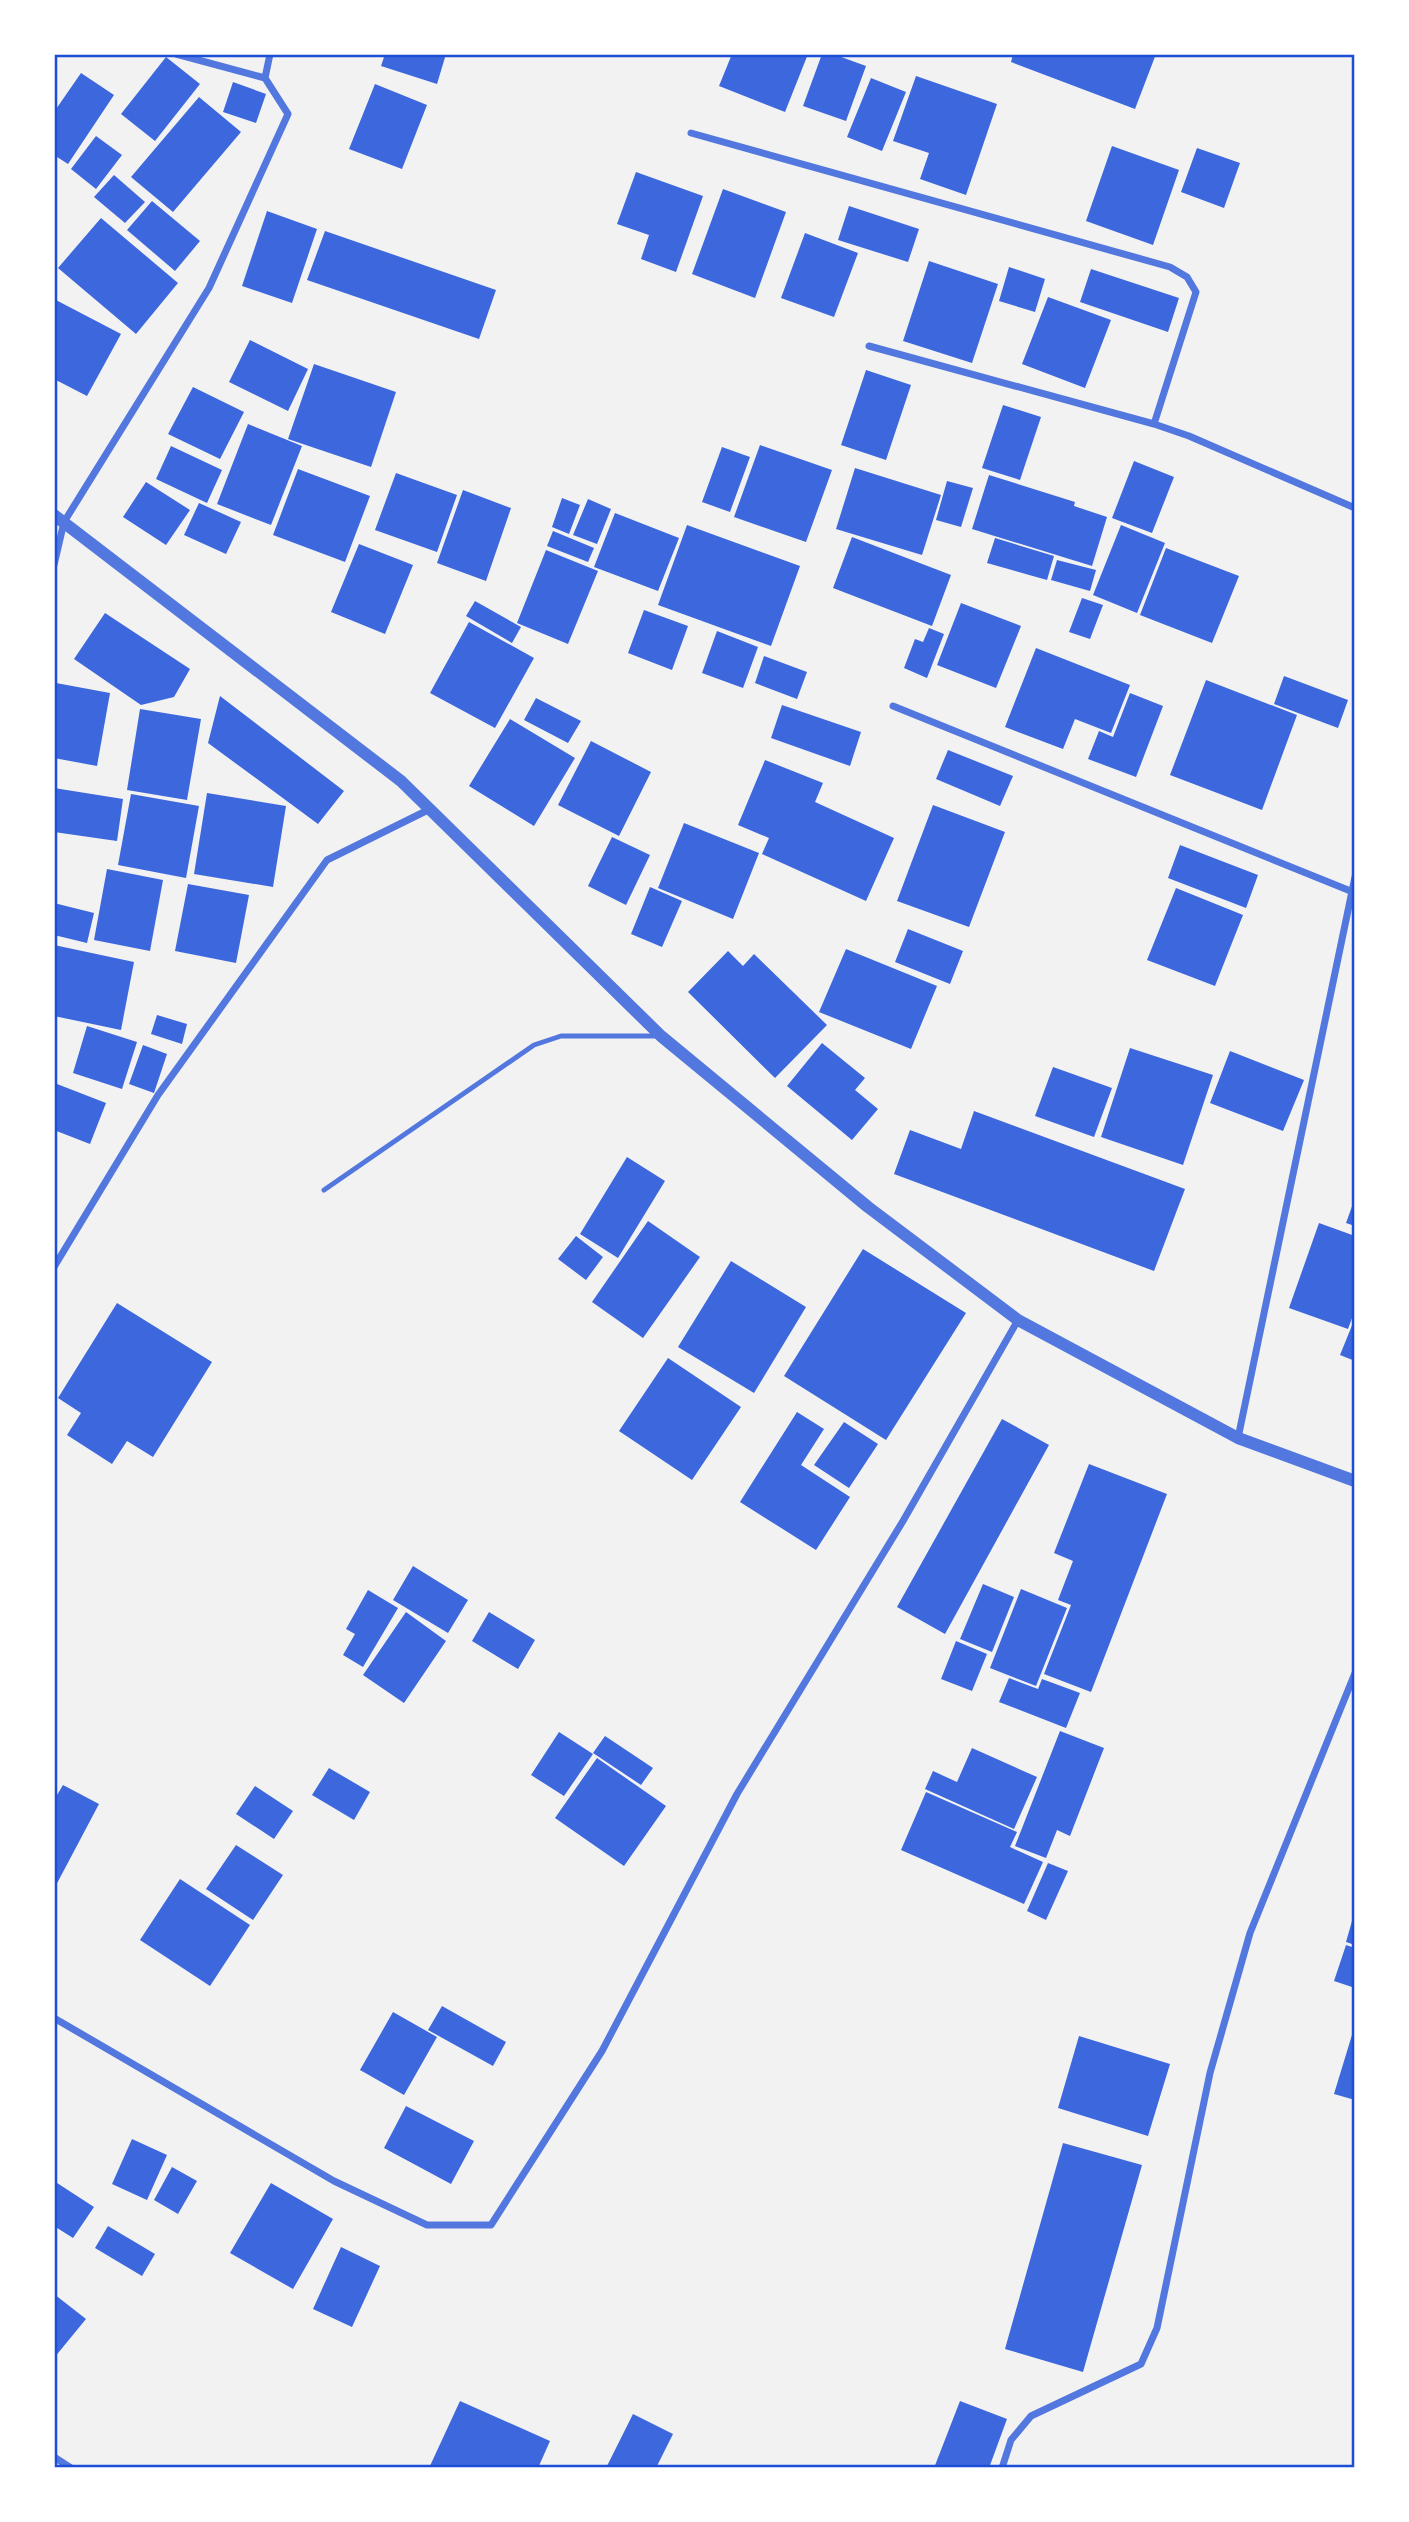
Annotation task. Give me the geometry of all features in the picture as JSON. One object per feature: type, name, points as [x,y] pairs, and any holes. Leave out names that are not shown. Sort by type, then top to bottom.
[{"type":"street","points":[[54,565],[59,518],[209,288],[288,114],[265,78],[176,54]]},
{"type":"street","points":[[265,78],[270,54]]},
{"type":"street","points":[[691,133],[1170,267],[1187,277],[1196,292],[1154,424]]},
{"type":"street","points":[[869,346],[1154,424],[1189,436],[1355,508]]},
{"type":"street","points":[[59,518],[401,780],[661,1036],[868,1207],[1018,1320],[1238,1438],[1355,1481]]},
{"type":"street","points":[[893,706],[1353,892]]},
{"type":"street","points":[[54,1267],[158,1095],[327,860],[430,810]]},
{"type":"street","points":[[1238,1438],[1355,877]]},
{"type":"street","points":[[54,2018],[334,2181],[427,2225],[491,2225],[602,2051],[737,1794],[903,1521],[1018,1320]]},
{"type":"street","points":[[1002,2468],[1012,2440],[1031,2416],[1141,2364],[1147,2353],[1157,2328],[1210,2073],[1250,1933],[1355,1673]]},
{"type":"street","points":[[54,2457],[71,2468]]},
{"type":"lane","points":[[324,1189],[534,1045],[561,1036],[661,1036]]},
{"type":"building","points":[[385,54],[446,54],[437,84],[381,66]]},
{"type":"building","points":[[732,54],[808,54],[785,112],[719,86]]},
{"type":"building","points":[[822,54],[833,54],[866,66],[846,121],[803,106]]},
{"type":"building","points":[[1013,54],[1156,54],[1135,109],[1011,62]]},
{"type":"building","points":[[166,57],[200,84],[155,141],[121,114]]},
{"type":"building","points":[[81,73],[114,95],[68,164],[54,155],[54,112]]},
{"type":"building","points":[[916,76],[997,104],[966,195],[920,179],[929,153],[893,141]]},
{"type":"building","points":[[871,78],[906,92],[882,151],[847,137]]},
{"type":"building","points":[[233,82],[266,94],[256,123],[223,112]]},
{"type":"building","points":[[375,84],[427,105],[402,169],[349,149]]},
{"type":"building","points":[[199,97],[241,132],[173,212],[131,177]]},
{"type":"building","points":[[96,136],[122,155],[96,189],[71,169]]},
{"type":"building","points":[[1112,146],[1179,170],[1153,245],[1086,221]]},
{"type":"building","points":[[1197,148],[1240,163],[1224,208],[1181,192]]},
{"type":"building","points":[[636,172],[703,196],[676,272],[641,259],[649,235],[617,224]]},
{"type":"building","points":[[114,175],[145,202],[125,223],[94,197]]},
{"type":"building","points":[[723,189],[786,212],[755,298],[692,274]]},
{"type":"building","points":[[152,201],[200,241],[175,271],[127,230]]},
{"type":"building","points":[[849,206],[919,229],[908,262],[838,240]]},
{"type":"building","points":[[267,211],[317,229],[292,303],[242,286]]},
{"type":"building","points":[[101,218],[178,283],[136,334],[58,268]]},
{"type":"building","points":[[325,231],[496,290],[479,339],[307,280]]},
{"type":"building","points":[[805,233],[858,253],[834,317],[781,298]]},
{"type":"building","points":[[929,261],[998,284],[972,363],[903,341]]},
{"type":"building","points":[[1009,267],[1045,279],[1035,312],[999,301]]},
{"type":"building","points":[[1091,269],[1179,298],[1168,332],[1080,302]]},
{"type":"building","points":[[1048,297],[1111,320],[1085,388],[1022,364]]},
{"type":"building","points":[[54,299],[121,334],[87,396],[54,379]]},
{"type":"building","points":[[250,340],[308,369],[288,411],[229,382]]},
{"type":"building","points":[[314,364],[396,392],[371,467],[288,439]]},
{"type":"building","points":[[866,370],[911,385],[886,460],[841,445]]},
{"type":"building","points":[[193,387],[244,412],[220,459],[168,434]]},
{"type":"building","points":[[1003,405],[1041,417],[1020,480],[982,468]]},
{"type":"building","points":[[248,424],[302,446],[271,525],[217,504]]},
{"type":"building","points":[[760,445],[832,470],[806,542],[734,517]]},
{"type":"building","points":[[171,446],[222,470],[207,503],[156,479]]},
{"type":"building","points":[[722,447],[750,457],[730,512],[702,502]]},
{"type":"building","points":[[1134,461],[1174,477],[1152,533],[1112,518]]},
{"type":"building","points":[[855,468],[941,495],[922,555],[836,529]]},
{"type":"building","points":[[298,469],[370,496],[345,562],[273,535]]},
{"type":"building","points":[[396,473],[457,495],[437,552],[375,530]]},
{"type":"building","points":[[989,475],[1075,502],[1074,506],[1107,517],[1092,566],[972,529]]},
{"type":"building","points":[[947,481],[973,488],[961,527],[936,520]]},
{"type":"building","points":[[146,482],[190,510],[166,545],[123,517]]},
{"type":"building","points":[[463,490],[511,508],[486,581],[437,563]]},
{"type":"building","points":[[562,498],[580,505],[569,534],[552,527]]},
{"type":"building","points":[[588,499],[611,509],[597,544],[573,535]]},
{"type":"building","points":[[199,503],[241,522],[226,554],[184,535]]},
{"type":"building","points":[[615,513],[679,538],[658,591],[594,567]]},
{"type":"building","points":[[687,525],[800,566],[771,646],[658,605]]},
{"type":"building","points":[[1121,525],[1165,543],[1137,613],[1093,595]]},
{"type":"building","points":[[553,531],[594,548],[588,562],[547,546]]},
{"type":"building","points":[[852,537],[951,575],[932,626],[833,588]]},
{"type":"building","points":[[995,538],[1054,556],[1047,580],[987,563]]},
{"type":"building","points":[[359,544],[413,565],[385,634],[331,612]]},
{"type":"building","points":[[1166,548],[1239,576],[1212,643],[1140,615]]},
{"type":"building","points":[[546,550],[598,571],[568,644],[517,623]]},
{"type":"building","points":[[1057,560],[1096,570],[1090,591],[1051,580]]},
{"type":"building","points":[[1082,598],[1103,605],[1090,639],[1069,632]]},
{"type":"building","points":[[475,601],[521,627],[512,643],[466,616]]},
{"type":"building","points":[[961,603],[1021,626],[996,688],[937,665]]},
{"type":"building","points":[[644,610],[688,626],[672,670],[628,653]]},
{"type":"building","points":[[105,613],[190,669],[174,697],[141,705],[74,659]]},
{"type":"building","points":[[469,622],[534,658],[495,728],[430,693]]},
{"type":"building","points":[[929,628],[944,634],[927,678],[904,668],[915,639],[923,642]]},
{"type":"building","points":[[717,631],[758,647],[743,688],[702,673]]},
{"type":"building","points":[[1036,648],[1130,685],[1111,733],[1075,719],[1063,749],[1005,727]]},
{"type":"building","points":[[764,656],[807,672],[797,699],[755,683]]},
{"type":"building","points":[[1284,676],[1348,700],[1338,728],[1274,704]]},
{"type":"building","points":[[1206,680],[1297,715],[1262,810],[1170,775]]},
{"type":"building","points":[[56,683],[110,693],[97,766],[54,758]]},
{"type":"building","points":[[1130,693],[1163,706],[1136,777],[1088,759],[1099,731],[1113,737]]},
{"type":"building","points":[[220,696],[344,791],[318,824],[208,743]]},
{"type":"building","points":[[536,698],[581,721],[568,743],[524,720]]},
{"type":"building","points":[[782,705],[861,732],[850,766],[771,738]]},
{"type":"building","points":[[140,709],[201,719],[187,800],[127,790]]},
{"type":"building","points":[[510,719],[575,758],[534,826],[469,786]]},
{"type":"building","points":[[591,741],[651,772],[619,836],[558,805]]},
{"type":"building","points":[[948,750],[1013,776],[1000,806],[936,779]]},
{"type":"building","points":[[765,760],[823,783],[815,802],[894,838],[866,901],[762,854],[769,838],[738,825]]},
{"type":"building","points":[[54,788],[123,799],[117,841],[54,832]]},
{"type":"building","points":[[207,793],[286,806],[273,887],[194,874]]},
{"type":"building","points":[[131,794],[199,806],[186,878],[118,865]]},
{"type":"building","points":[[933,805],[1005,832],[969,927],[897,901]]},
{"type":"building","points":[[684,823],[759,853],[733,919],[658,888]]},
{"type":"building","points":[[612,837],[650,855],[626,905],[588,886]]},
{"type":"building","points":[[1180,845],[1258,875],[1246,908],[1168,878]]},
{"type":"building","points":[[107,869],[163,880],[150,951],[94,940]]},
{"type":"building","points":[[188,884],[249,895],[236,963],[175,951]]},
{"type":"building","points":[[650,887],[682,901],[662,947],[631,934]]},
{"type":"building","points":[[1176,888],[1243,915],[1215,986],[1147,960]]},
{"type":"building","points":[[54,903],[94,913],[87,943],[54,935]]},
{"type":"building","points":[[908,929],[963,951],[950,984],[895,962]]},
{"type":"building","points":[[54,945],[134,962],[121,1030],[54,1016]]},
{"type":"building","points":[[846,949],[937,986],[911,1049],[819,1012]]},
{"type":"building","points":[[728,951],[743,966],[754,954],[827,1025],[775,1078],[688,992]]},
{"type":"building","points":[[157,1015],[187,1024],[182,1044],[151,1034]]},
{"type":"building","points":[[87,1026],[137,1042],[122,1089],[73,1073]]},
{"type":"building","points":[[822,1043],[865,1078],[855,1090],[878,1109],[852,1140],[787,1086]]},
{"type":"building","points":[[143,1045],[167,1054],[154,1093],[129,1084]]},
{"type":"building","points":[[1130,1048],[1213,1075],[1183,1165],[1101,1137]]},
{"type":"building","points":[[1230,1051],[1304,1080],[1283,1131],[1210,1103]]},
{"type":"building","points":[[1053,1067],[1112,1088],[1094,1137],[1035,1116]]},
{"type":"building","points":[[57,1084],[106,1103],[90,1144],[54,1130],[54,1090]]},
{"type":"building","points":[[974,1111],[1185,1189],[1154,1271],[894,1174],[910,1130],[961,1149]]},
{"type":"building","points":[[627,1157],[665,1181],[618,1258],[580,1234]]},
{"type":"building","points":[[1355,1198],[1355,1226],[1346,1223]]},
{"type":"building","points":[[648,1221],[700,1257],[643,1338],[592,1302]]},
{"type":"building","points":[[1319,1223],[1355,1236],[1355,1310],[1348,1329],[1289,1308]]},
{"type":"building","points":[[576,1236],[603,1257],[586,1280],[558,1259]]},
{"type":"building","points":[[863,1249],[966,1313],[886,1440],[784,1376]]},
{"type":"building","points":[[731,1261],[806,1307],[754,1393],[678,1347]]},
{"type":"building","points":[[117,1303],[212,1362],[153,1457],[127,1441],[112,1464],[67,1435],[81,1413],[58,1398]]},
{"type":"building","points":[[1355,1318],[1355,1361],[1340,1355]]},
{"type":"building","points":[[668,1358],[741,1407],[692,1480],[619,1431]]},
{"type":"building","points":[[797,1412],[824,1429],[801,1465],[850,1497],[816,1550],[740,1502]]},
{"type":"building","points":[[1002,1419],[1049,1445],[945,1634],[897,1607]]},
{"type":"building","points":[[844,1422],[878,1444],[849,1488],[814,1465]]},
{"type":"building","points":[[1089,1464],[1167,1494],[1091,1692],[1044,1674],[1071,1605],[1058,1600],[1073,1561],[1054,1553]]},
{"type":"building","points":[[413,1566],[468,1600],[448,1633],[393,1600]]},
{"type":"building","points":[[983,1584],[1014,1597],[992,1652],[960,1639]]},
{"type":"building","points":[[1021,1589],[1067,1608],[1036,1686],[990,1668]]},
{"type":"building","points":[[368,1590],[398,1608],[363,1667],[343,1655],[355,1634],[346,1629]]},
{"type":"building","points":[[406,1612],[446,1641],[404,1703],[363,1675]]},
{"type":"building","points":[[489,1612],[535,1640],[518,1669],[472,1641]]},
{"type":"building","points":[[956,1641],[987,1654],[972,1691],[941,1679]]},
{"type":"building","points":[[1009,1678],[1038,1689],[1042,1679],[1080,1693],[1066,1728],[999,1702]]},
{"type":"building","points":[[1060,1731],[1104,1748],[1070,1836],[1057,1830],[1046,1858],[1015,1846]]},
{"type":"building","points":[[559,1732],[593,1754],[564,1796],[531,1775]]},
{"type":"building","points":[[605,1736],[653,1768],[641,1785],[593,1753]]},
{"type":"building","points":[[972,1748],[1037,1777],[1014,1829],[925,1789],[933,1771],[957,1782]]},
{"type":"building","points":[[597,1758],[666,1806],[624,1866],[555,1818]]},
{"type":"building","points":[[329,1768],[370,1792],[354,1820],[312,1795]]},
{"type":"building","points":[[63,1785],[99,1804],[54,1889],[54,1800]]},
{"type":"building","points":[[255,1786],[293,1811],[274,1839],[236,1814]]},
{"type":"building","points":[[926,1792],[1017,1832],[1010,1847],[1043,1862],[1024,1904],[901,1850]]},
{"type":"building","points":[[236,1845],[283,1875],[253,1920],[206,1889]]},
{"type":"building","points":[[1048,1863],[1068,1871],[1046,1920],[1027,1911]]},
{"type":"building","points":[[180,1879],[250,1925],[210,1986],[140,1940]]},
{"type":"building","points":[[1355,1914],[1355,1945],[1346,1942]]},
{"type":"building","points":[[1346,1945],[1355,1948],[1355,1988],[1334,1981]]},
{"type":"building","points":[[442,2006],[506,2042],[493,2066],[428,2030]]},
{"type":"building","points":[[393,2012],[437,2037],[404,2095],[360,2070]]},
{"type":"building","points":[[1355,2025],[1355,2100],[1334,2094]]},
{"type":"building","points":[[1079,2036],[1170,2064],[1148,2136],[1058,2108]]},
{"type":"building","points":[[406,2106],[474,2141],[451,2184],[384,2148]]},
{"type":"building","points":[[132,2139],[167,2155],[147,2200],[112,2184]]},
{"type":"building","points":[[1063,2143],[1142,2165],[1083,2372],[1005,2349]]},
{"type":"building","points":[[172,2167],[197,2181],[178,2214],[154,2200]]},
{"type":"building","points":[[54,2181],[94,2207],[73,2238],[54,2226]]},
{"type":"building","points":[[271,2183],[333,2219],[293,2289],[230,2253]]},
{"type":"building","points":[[108,2226],[155,2254],[142,2276],[95,2248]]},
{"type":"building","points":[[341,2247],[380,2266],[352,2327],[313,2309]]},
{"type":"building","points":[[54,2294],[86,2319],[54,2358]]},
{"type":"building","points":[[460,2401],[550,2441],[538,2468],[429,2468]]},
{"type":"building","points":[[960,2401],[1007,2419],[989,2468],[934,2468]]},
{"type":"building","points":[[633,2414],[673,2434],[656,2468],[606,2468]]}]
